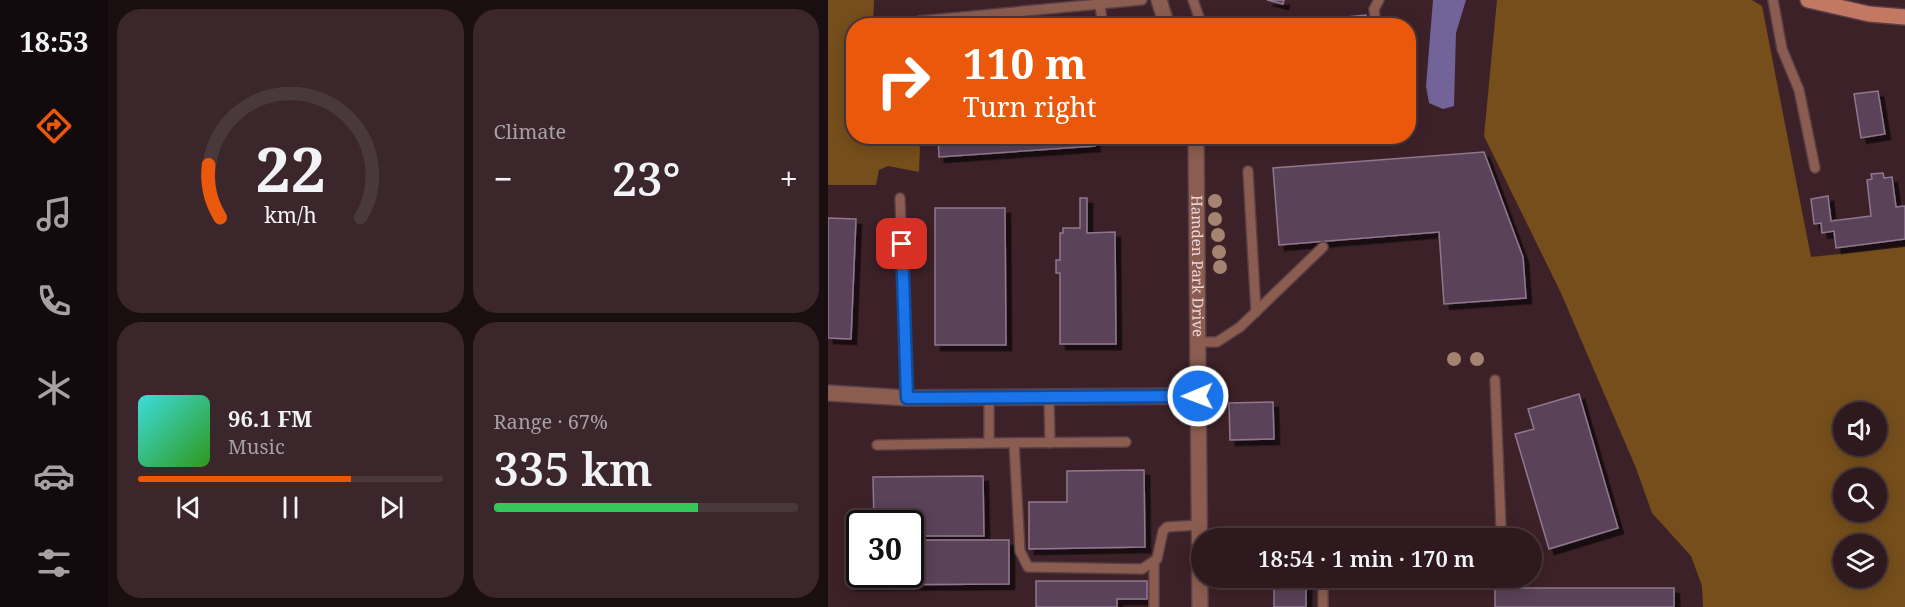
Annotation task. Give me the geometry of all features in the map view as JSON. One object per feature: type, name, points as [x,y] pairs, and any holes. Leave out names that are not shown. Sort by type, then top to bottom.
[{"type":"main road","points":[[1808,0],[1869,14],[1905,17]]},
{"type":"street","points":[[1159,0],[1165,18]]},
{"type":"street","name":"Hamden Park Drive","points":[[1196,144],[1199,528]]},
{"type":"street","points":[[828,393],[907,398],[1198,396]]},
{"type":"street","name":"Hamden Park Drive","points":[[1200,588],[1200,607]]},
{"type":"lane","points":[[954,18],[1100,6],[1142,0]]},
{"type":"lane","points":[[1193,0],[1199,18]]},
{"type":"lane","points":[[1375,18],[1374,9],[1379,0]]},
{"type":"lane","points":[[1773,0],[1782,49],[1799,90],[1815,168]]},
{"type":"lane","points":[[1100,6],[1102,18]]},
{"type":"lane","points":[[1248,171],[1256,312]]},
{"type":"lane","points":[[900,198],[907,398]]},
{"type":"lane","points":[[1197,342],[1217,342],[1256,312],[1323,247]]},
{"type":"lane","points":[[1495,380],[1500,528]]},
{"type":"lane","points":[[988,398],[989,443]]},
{"type":"lane","points":[[1048,398],[1050,443]]},
{"type":"lane","points":[[877,446],[1126,442]]},
{"type":"lane","points":[[1014,443],[1020,551],[1028,567],[1142,569],[1154,562]]},
{"type":"lane","points":[[1154,607],[1154,562],[1161,549],[1163,531],[1167,527],[1199,525]]},
{"type":"lane","points":[[1323,588],[1323,607]]},
{"type":"shaded area","points":[[828,0],[874,0],[873,18],[846,18],[846,144],[917,144],[920,147],[919,172],[888,166],[879,170],[876,185],[828,185]]},
{"type":"shaded area","points":[[1433,0],[1466,0],[1456,33],[1454,106],[1443,109],[1429,103],[1426,86]]},
{"type":"shaded area","points":[[1497,0],[1752,0],[1762,6],[1811,257],[1905,247],[1905,607],[1703,607],[1702,586],[1691,556],[1652,513],[1636,468],[1561,293],[1484,136]]},
{"type":"building","points":[[1267,0],[1284,0],[1283,4]]},
{"type":"building","points":[[1366,15],[1366,18],[1335,18]]},
{"type":"building","points":[[1878,91],[1885,134],[1861,138],[1854,94]]},
{"type":"building","points":[[938,144],[1095,144],[1095,146],[939,157]]},
{"type":"building","points":[[1484,152],[1523,257],[1526,298],[1444,304],[1439,232],[1279,245],[1273,168]]},
{"type":"building","points":[[1883,173],[1884,178],[1892,177],[1896,207],[1905,206],[1905,239],[1836,248],[1834,231],[1822,233],[1821,223],[1814,224],[1811,199],[1828,196],[1831,221],[1871,216],[1867,180],[1872,179],[1871,174]]},
{"type":"building","points":[[1080,198],[1087,198],[1087,233],[1115,232],[1116,344],[1060,344],[1060,273],[1056,273],[1056,260],[1060,260],[1060,233],[1063,233],[1063,228],[1080,228]]},
{"type":"building","points":[[935,208],[1005,208],[1006,345],[935,345]]},
{"type":"building","points":[[828,218],[856,219],[851,339],[828,338]]},
{"type":"building","points":[[1579,394],[1618,528],[1549,549],[1515,434],[1534,429],[1528,409]]},
{"type":"building","points":[[1273,402],[1274,439],[1230,440],[1229,403]]},
{"type":"building","points":[[1144,470],[1145,547],[1029,549],[1029,502],[1067,502],[1067,471]]},
{"type":"building","points":[[983,476],[984,536],[924,536],[924,510],[874,510],[873,477]]},
{"type":"building","points":[[924,540],[1009,540],[1009,584],[924,585]]},
{"type":"building","points":[[1036,581],[1147,581],[1147,599],[1117,599],[1117,607],[1036,607]]},
{"type":"building","points":[[1274,588],[1306,588],[1306,607],[1274,607]]},
{"type":"building","points":[[1495,588],[1674,588],[1674,607],[1495,607]]},
{"type":"route","points":[[902,244],[907,398],[1198,396]]}]
